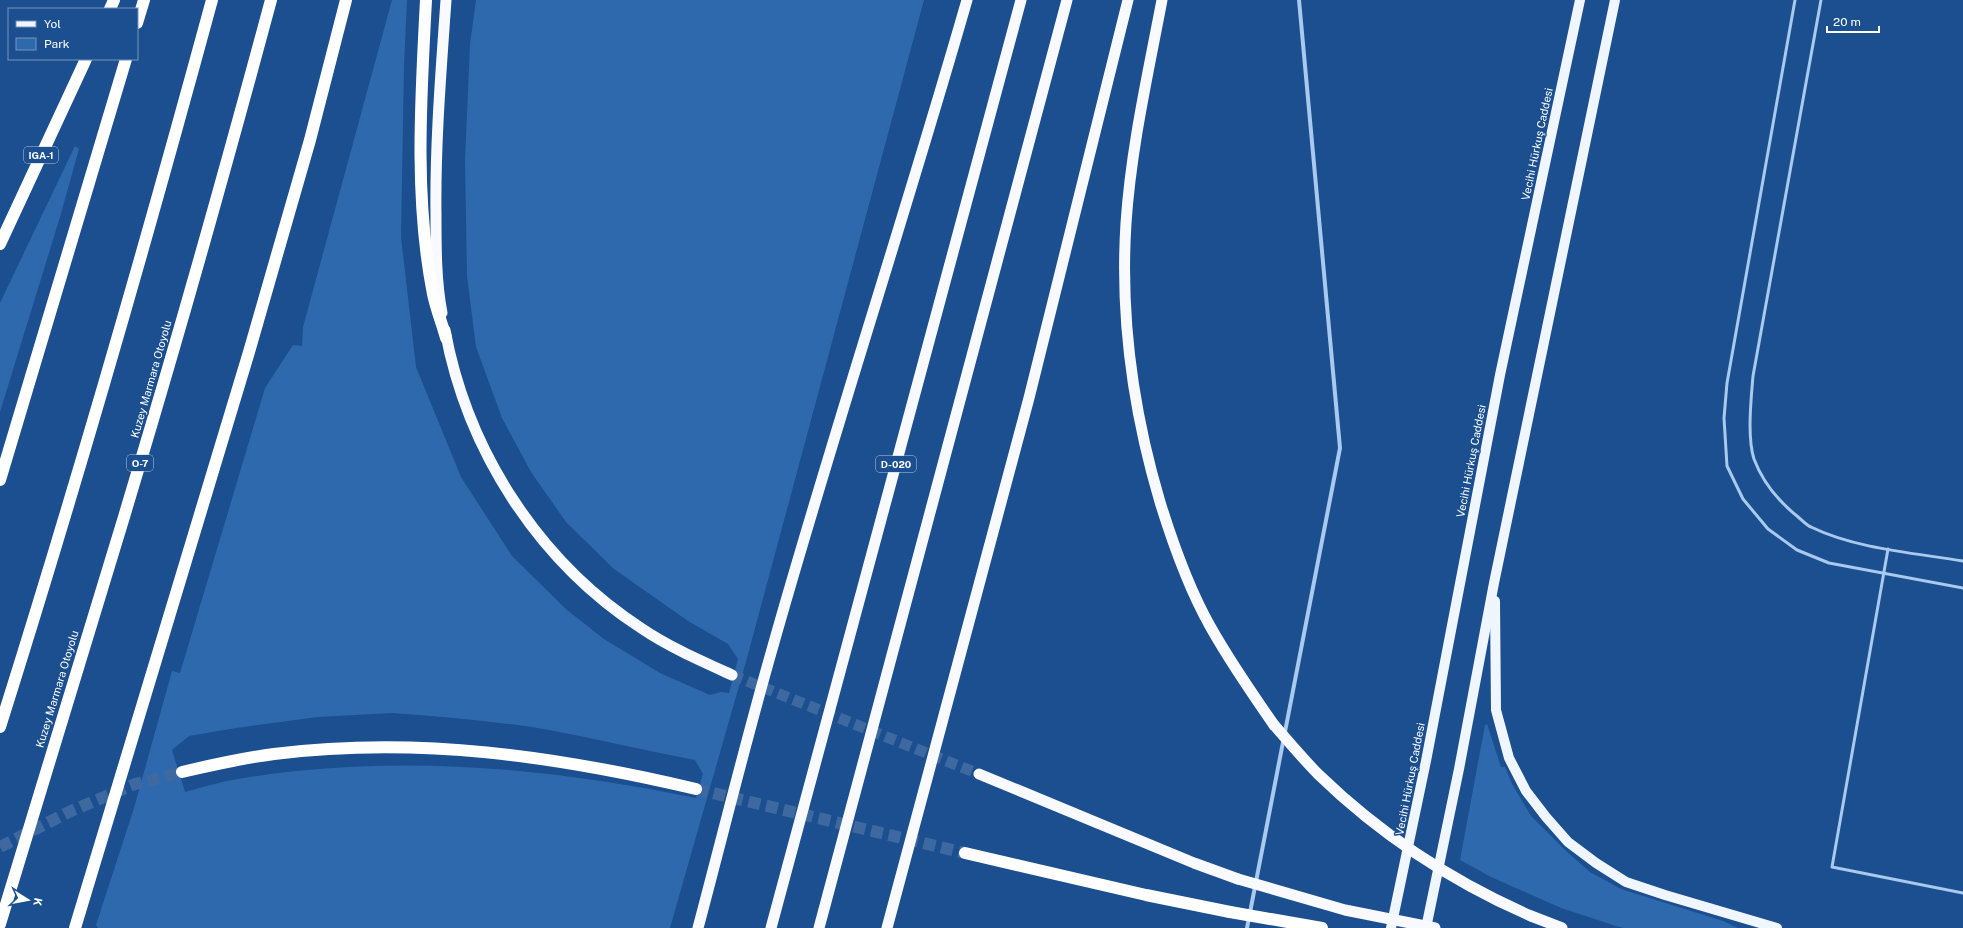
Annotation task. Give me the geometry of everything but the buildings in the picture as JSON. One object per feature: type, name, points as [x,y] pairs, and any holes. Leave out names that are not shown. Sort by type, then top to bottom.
[{"type":"highway","points":[[138,20],[144,0]]},
{"type":"highway","points":[[0,727],[103,385],[165,172],[212,0]]},
{"type":"highway","name":"Kuzey Marmara Otoyolu","points":[[0,924],[54,743],[140,466],[231,148],[271,0]]},
{"type":"highway","points":[[75,928],[249,352],[310,140],[346,0]]},
{"type":"highway","points":[[426,0],[422,157],[423,214],[426,250],[434,295],[461,396],[485,452],[516,504],[552,551],[592,590],[640,627],[665,643],[732,675]]},
{"type":"highway","points":[[446,0],[439,84],[435,176],[438,271],[441,308],[446,338]]},
{"type":"highway","points":[[698,928],[774,641],[967,0]]},
{"type":"highway","name":"D-020","points":[[771,928],[1021,0]]},
{"type":"highway","points":[[819,928],[1067,0]]},
{"type":"highway","points":[[888,928],[1030,398],[1128,0]]},
{"type":"highway","points":[[1162,0],[1138,126],[1126,222],[1124,287],[1134,397],[1149,464],[1168,526],[1185,574],[1209,624],[1236,671],[1274,725],[1318,774],[1366,818],[1423,858],[1500,903],[1562,928]]},
{"type":"highway","name":"IGA-1","points":[[0,244],[86,60]]},
{"type":"highway","points":[[0,480],[126,60]]},
{"type":"highway","points":[[182,772],[252,758],[310,750],[370,747],[431,748],[481,751],[534,757],[636,775],[696,789]]},
{"type":"highway","points":[[979,774],[1194,863],[1238,879],[1345,910],[1435,928]]},
{"type":"highway","points":[[965,853],[1146,895],[1230,912],[1322,928]]},
{"type":"main road","name":"Vecihi Hürkuş Caddesi","points":[[1391,928],[1426,761],[1500,375],[1580,0]]},
{"type":"main road","points":[[1426,928],[1459,769],[1494,583],[1615,0]]},
{"type":"main road","points":[[1494,583],[1496,710],[1509,758],[1526,791],[1546,817],[1568,842],[1596,863],[1626,882],[1777,928]]},
{"type":"street","points":[[1247,928],[1340,448],[1299,0]]},
{"type":"lane","points":[[1795,0],[1727,383],[1724,418],[1727,466],[1744,499],[1768,529],[1797,550],[1829,563],[1963,588]]},
{"type":"lane","points":[[1821,0],[1752,376],[1750,423],[1754,457],[1770,490],[1780,502],[1810,527],[1838,538],[1888,549],[1963,561]]},
{"type":"lane","points":[[1888,549],[1832,867],[1963,893]]},
{"type":"green space","points":[[392,0],[407,0],[404,65],[401,237],[416,367],[461,477],[512,556],[567,610],[604,639],[660,673],[710,695],[721,692],[729,693],[738,659],[728,644],[688,621],[614,569],[566,522],[531,472],[502,418],[476,347],[467,276],[465,161],[470,44],[476,0],[924,0],[747,658],[670,928],[98,928],[96,925],[134,808],[172,671],[180,673],[265,388],[293,345],[302,346],[303,327]],"holes":[[[392,713],[510,724],[586,737],[695,760],[703,774],[696,798],[583,778],[468,767],[410,765],[295,771],[231,780],[185,792],[172,750],[189,736],[236,728],[318,717]]]},
{"type":"green space","points":[[75,146],[79,149],[60,217],[0,412],[0,303]]},
{"type":"green space","points":[[1487,724],[1501,767],[1505,767],[1512,784],[1531,816],[1566,851],[1590,872],[1621,889],[1723,921],[1738,928],[1624,928],[1561,908],[1491,877],[1460,860],[1485,725]]},
{"type":"tunnel","points":[[732,675],[979,774]]},
{"type":"tunnel","points":[[0,847],[71,811],[135,784],[182,772]]},
{"type":"tunnel","points":[[696,789],[965,853]]}]
